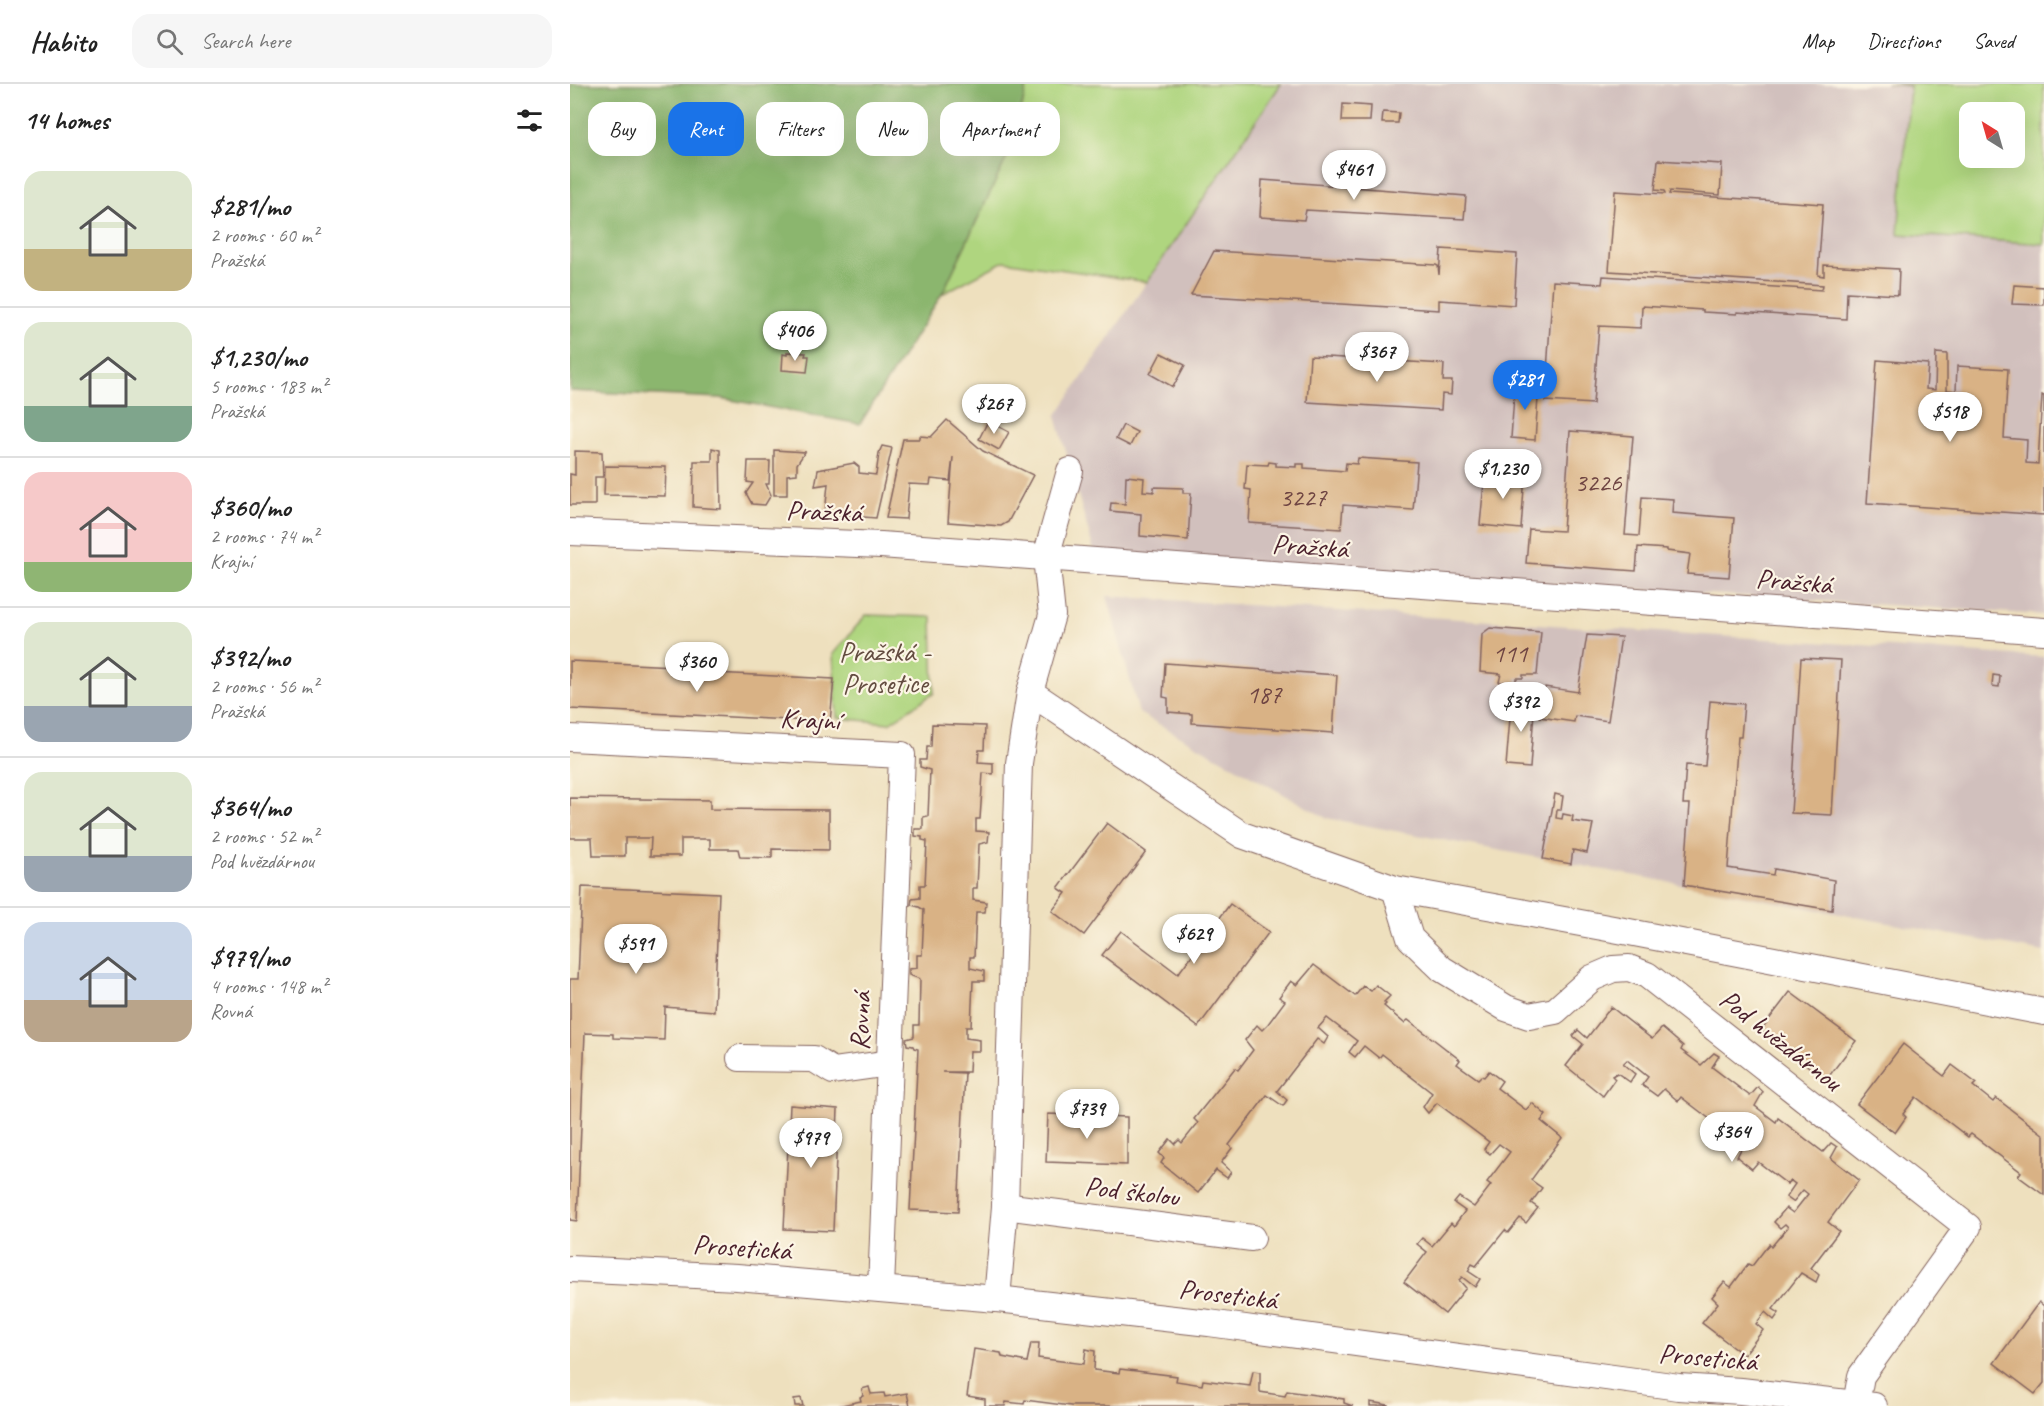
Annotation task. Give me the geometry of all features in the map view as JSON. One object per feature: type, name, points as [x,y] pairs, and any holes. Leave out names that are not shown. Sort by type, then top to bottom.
[{"type":"street","points":[[997,1299],[1005,1206],[1019,763],[1030,693],[1052,615],[1046,556],[1070,471]]},
{"type":"street","name":"Pražská","points":[[570,532],[881,545],[1046,556],[2044,631]]},
{"type":"street","points":[[1030,693],[1242,834],[1395,889],[2044,1012]]},
{"type":"street","name":"Krajní","points":[[570,738],[902,755]]},
{"type":"street","name":"Rovná","points":[[881,1290],[902,755]]},
{"type":"street","name":"Pod hvězdárnou","points":[[1395,889],[1410,938],[1442,969],[1506,1008],[1529,1016],[1555,1011],[1592,978],[1613,969],[1629,968],[1647,975],[1968,1227],[1861,1376],[1865,1405]]},
{"type":"street","points":[[741,1058],[814,1059],[833,1071],[890,1063]]},
{"type":"street","name":"Pod školou","points":[[1005,1206],[1252,1238]]},
{"type":"street","name":"Prosetická","points":[[570,1269],[737,1277],[997,1299],[1209,1323],[1687,1397],[1741,1391],[1865,1405]]},
{"type":"shaded area","points":[[1281,84],[1887,84],[1910,86],[1898,234],[2044,244],[2044,615],[1095,555],[1056,416]]},
{"type":"shaded area","points":[[1107,596],[2044,657],[2044,952],[1326,818],[1139,713]]},
{"type":"green space","points":[[570,84],[1027,84],[1023,102],[940,102],[940,156],[1007,156],[942,294],[860,424],[720,398],[570,391]]},
{"type":"green space","points":[[1027,84],[1281,84],[1147,282],[1004,261],[942,294],[1007,156],[1060,156],[1060,102],[1023,102]]},
{"type":"green space","points":[[1887,84],[2044,84],[2044,244],[1898,234],[1910,86]]},
{"type":"green space","name":"Pražská - Prosetice","points":[[866,615],[932,617],[934,693],[889,723],[837,718],[833,654]]},
{"type":"building","points":[[1343,104],[1371,106],[1370,121],[1342,121]]},
{"type":"building","points":[[1383,112],[1399,113],[1398,123],[1382,123]]},
{"type":"building","points":[[1658,160],[1722,164],[1720,195],[1670,191],[1669,194],[1823,204],[1818,275],[1824,276],[1824,265],[1899,269],[1898,295],[1847,292],[1846,319],[1703,312],[1703,310],[1642,306],[1641,328],[1599,326],[1593,404],[1545,401],[1553,281],[1602,284],[1603,276],[1822,290],[1823,285],[1609,271],[1615,191],[1665,194],[1664,191],[1655,190]]},
{"type":"building","points":[[1262,180],[1466,196],[1464,219],[1306,210],[1304,220],[1260,217]]},
{"type":"building","points":[[1441,249],[1517,254],[1514,305],[1439,300],[1439,310],[1191,295],[1214,251],[1436,265],[1439,275]]},
{"type":"building","points":[[2014,285],[2044,287],[2044,305],[2012,304]]},
{"type":"building","points":[[787,352],[806,353],[805,356],[809,356],[807,372],[782,370],[783,354],[787,355]]},
{"type":"building","points":[[1161,353],[1185,365],[1173,387],[1150,374]]},
{"type":"building","points":[[1936,353],[1947,354],[1947,390],[1956,391],[1957,366],[2008,369],[2004,438],[2027,440],[2026,463],[2038,464],[2042,395],[2044,396],[2044,515],[1867,503],[1877,360],[1928,364],[1926,389],[1935,390]]},
{"type":"building","points":[[1310,356],[1444,364],[1443,381],[1452,381],[1451,395],[1442,394],[1441,410],[1307,402]]},
{"type":"building","points":[[1515,382],[1539,384],[1535,440],[1511,438]]},
{"type":"building","points":[[947,420],[983,451],[1033,475],[1008,522],[1001,526],[948,522],[953,457],[950,481],[931,479],[930,485],[909,484],[906,519],[886,518],[903,439],[931,437]]},
{"type":"building","points":[[988,421],[1009,432],[999,450],[979,439]]},
{"type":"building","points":[[1123,425],[1137,432],[1130,446],[1116,439]]},
{"type":"building","points":[[1570,431],[1633,436],[1625,535],[1639,536],[1642,497],[1673,499],[1672,513],[1734,518],[1729,577],[1687,574],[1690,554],[1667,551],[1667,549],[1638,547],[1636,571],[1526,563],[1529,529],[1563,531]]},
{"type":"building","points":[[882,446],[892,448],[876,518],[825,514],[828,484],[815,486],[818,470],[854,463],[859,467],[859,473],[876,475]]},
{"type":"building","points":[[712,448],[720,450],[721,509],[693,507],[694,461],[712,461]]},
{"type":"building","points":[[774,450],[805,452],[797,464],[797,474],[787,475],[787,495],[774,495]]},
{"type":"building","points":[[575,451],[602,452],[603,477],[595,477],[595,505],[570,505],[570,474],[575,475]]},
{"type":"building","points":[[1358,458],[1417,462],[1413,510],[1343,505],[1341,529],[1249,523],[1251,490],[1245,489],[1247,464],[1268,465],[1269,462],[1276,463],[1276,466],[1296,467],[1296,464],[1304,464],[1304,468],[1345,471],[1346,463],[1357,464]]},
{"type":"building","points":[[748,461],[770,461],[769,484],[766,484],[771,495],[765,505],[752,504],[746,493],[753,483],[747,482]]},
{"type":"building","points":[[605,466],[666,467],[665,496],[604,495]]},
{"type":"building","points":[[1485,472],[1525,475],[1521,529],[1480,525]]},
{"type":"building","points":[[1126,476],[1144,478],[1143,491],[1154,492],[1154,487],[1183,488],[1183,493],[1191,493],[1188,540],[1140,536],[1141,514],[1110,511],[1111,503],[1125,504]]},
{"type":"building","points":[[1490,628],[1541,632],[1537,675],[1523,675],[1523,678],[1516,678],[1516,683],[1499,682],[1501,674],[1480,672],[1482,634]]},
{"type":"building","points":[[1587,635],[1621,637],[1608,721],[1575,716],[1574,722],[1540,717],[1545,687],[1578,692]]},
{"type":"building","points":[[1801,658],[1841,660],[1832,815],[1791,813]]},
{"type":"building","points":[[570,661],[694,667],[693,672],[834,679],[830,722],[570,709]]},
{"type":"building","points":[[1165,663],[1337,675],[1333,733],[1192,723],[1192,714],[1168,712],[1168,698],[1163,697]]},
{"type":"building","points":[[1993,675],[2000,676],[1999,687],[1992,686]]},
{"type":"building","points":[[1516,696],[1535,698],[1530,768],[1506,766],[1511,706],[1515,706]]},
{"type":"building","points":[[1710,701],[1744,704],[1741,737],[1738,737],[1728,868],[1773,875],[1774,869],[1834,880],[1832,910],[1684,885],[1690,804],[1683,804],[1686,765],[1705,766]]},
{"type":"building","points":[[932,724],[985,726],[984,750],[979,750],[978,762],[993,763],[993,774],[983,773],[980,819],[976,819],[976,831],[989,832],[988,842],[979,844],[977,888],[973,888],[973,900],[986,902],[985,912],[976,912],[974,957],[970,957],[970,968],[984,971],[984,981],[973,981],[971,1027],[966,1027],[966,1038],[980,1040],[980,1051],[970,1051],[969,1072],[942,1072],[965,1073],[958,1212],[910,1210],[918,1049],[907,1045],[906,1039],[914,1037],[914,1025],[919,1025],[920,979],[909,975],[909,969],[917,968],[917,955],[922,955],[924,910],[911,905],[912,899],[920,898],[920,885],[925,885],[927,841],[915,836],[915,829],[923,829],[923,817],[928,816],[930,770],[920,767],[920,760],[926,760],[927,747],[931,747]]},
{"type":"building","points":[[1555,794],[1563,796],[1561,810],[1557,810],[1556,818],[1562,819],[1563,814],[1573,816],[1572,821],[1593,824],[1587,853],[1573,850],[1571,864],[1543,859]]},
{"type":"building","points":[[570,798],[710,800],[710,809],[829,810],[829,850],[772,849],[772,858],[740,857],[738,849],[710,849],[710,839],[681,839],[681,856],[650,856],[651,838],[625,838],[625,856],[593,856],[592,838],[570,838]]},
{"type":"building","points":[[1107,823],[1146,852],[1084,935],[1052,911],[1066,893],[1058,888]]},
{"type":"building","points":[[582,887],[719,893],[714,1011],[665,1007],[664,1040],[613,1038],[613,1034],[585,1033],[577,1221],[570,1220],[570,979],[578,979]]},
{"type":"building","points":[[1230,904],[1269,932],[1198,1027],[1102,955],[1121,931],[1178,974]]},
{"type":"building","points":[[1314,965],[1355,996],[1363,986],[1371,991],[1376,985],[1390,996],[1384,1002],[1386,1004],[1384,1006],[1404,1023],[1408,1020],[1460,1060],[1457,1064],[1478,1079],[1481,1076],[1484,1077],[1489,1071],[1502,1081],[1497,1088],[1526,1110],[1532,1103],[1546,1115],[1541,1121],[1562,1138],[1531,1180],[1542,1188],[1531,1203],[1538,1208],[1526,1223],[1520,1218],[1508,1233],[1505,1230],[1476,1266],[1472,1264],[1468,1271],[1480,1279],[1475,1287],[1462,1277],[1459,1280],[1466,1288],[1445,1314],[1404,1282],[1427,1252],[1417,1244],[1422,1238],[1432,1246],[1451,1223],[1454,1226],[1465,1211],[1454,1203],[1459,1197],[1474,1207],[1491,1185],[1487,1182],[1510,1152],[1499,1144],[1490,1154],[1484,1149],[1489,1142],[1437,1103],[1428,1113],[1423,1107],[1432,1093],[1382,1054],[1379,1058],[1364,1046],[1355,1057],[1349,1052],[1357,1041],[1327,1018],[1318,1028],[1328,1037],[1324,1044],[1317,1039],[1277,1091],[1287,1100],[1283,1106],[1267,1095],[1229,1145],[1232,1148],[1221,1163],[1231,1172],[1227,1178],[1216,1170],[1198,1193],[1161,1163],[1164,1158],[1159,1153],[1170,1139],[1175,1144],[1179,1140],[1182,1143],[1198,1123],[1194,1119],[1235,1068],[1238,1070],[1253,1050],[1245,1040],[1257,1025],[1262,1030],[1268,1024],[1285,1001],[1279,997],[1291,981],[1297,985]]},
{"type":"building","points":[[1790,992],[1856,1041],[1826,1080],[1761,1030]]},
{"type":"building","points":[[1611,1007],[1652,1039],[1662,1028],[1683,1046],[1681,1050],[1701,1065],[1714,1053],[1719,1056],[1712,1067],[1750,1096],[1758,1087],[1763,1092],[1755,1106],[1776,1122],[1778,1118],[1823,1152],[1831,1143],[1837,1147],[1831,1158],[1859,1180],[1828,1222],[1839,1231],[1811,1268],[1819,1275],[1816,1282],[1801,1273],[1773,1309],[1779,1313],[1774,1320],[1765,1312],[1756,1324],[1763,1330],[1744,1355],[1702,1323],[1718,1303],[1712,1297],[1724,1282],[1731,1287],[1748,1264],[1752,1266],[1769,1244],[1771,1247],[1788,1227],[1785,1224],[1780,1228],[1774,1222],[1786,1208],[1793,1213],[1808,1194],[1803,1190],[1793,1202],[1786,1197],[1795,1184],[1791,1181],[1787,1184],[1758,1162],[1752,1169],[1737,1157],[1741,1149],[1729,1139],[1732,1136],[1681,1097],[1678,1101],[1664,1089],[1657,1096],[1642,1085],[1648,1077],[1627,1060],[1623,1064],[1635,1074],[1630,1082],[1617,1073],[1612,1076],[1615,1079],[1603,1096],[1566,1066],[1583,1044],[1573,1036],[1578,1030],[1587,1038]]},
{"type":"building","points":[[1903,1044],[1944,1076],[1952,1065],[1976,1083],[1973,1086],[1993,1102],[1996,1098],[2044,1135],[2044,1195],[2018,1176],[2021,1172],[1971,1134],[1968,1137],[1916,1097],[1903,1114],[1906,1117],[1895,1133],[1857,1104]]},
{"type":"building","points":[[790,1105],[838,1109],[833,1231],[784,1229]]},
{"type":"building","points":[[1048,1114],[1127,1117],[1127,1165],[1046,1162]]},
{"type":"building","points":[[2039,1302],[2044,1306],[2044,1383],[2035,1394],[1994,1363]]},
{"type":"building","points":[[1031,1343],[1039,1343],[1038,1358],[1084,1364],[1086,1349],[1095,1351],[1094,1370],[1119,1373],[1120,1369],[1177,1376],[1176,1381],[1202,1385],[1203,1380],[1250,1386],[1253,1371],[1260,1372],[1260,1392],[1285,1396],[1287,1391],[1344,1399],[1344,1403],[1353,1406],[1071,1406],[1025,1400],[1024,1404],[1006,1402],[1005,1406],[985,1406],[985,1399],[967,1396],[974,1349],[1001,1353],[1002,1357],[1027,1362]]},
{"type":"building","points":[[869,1387],[871,1394],[884,1393],[885,1397],[907,1393],[910,1406],[837,1406],[861,1401],[862,1389]]},
{"type":"building","points":[[801,1398],[803,1406],[795,1406],[794,1399]]},
{"type":"building","points":[[1370,1402],[1388,1405],[1388,1406],[1370,1406]]}]
